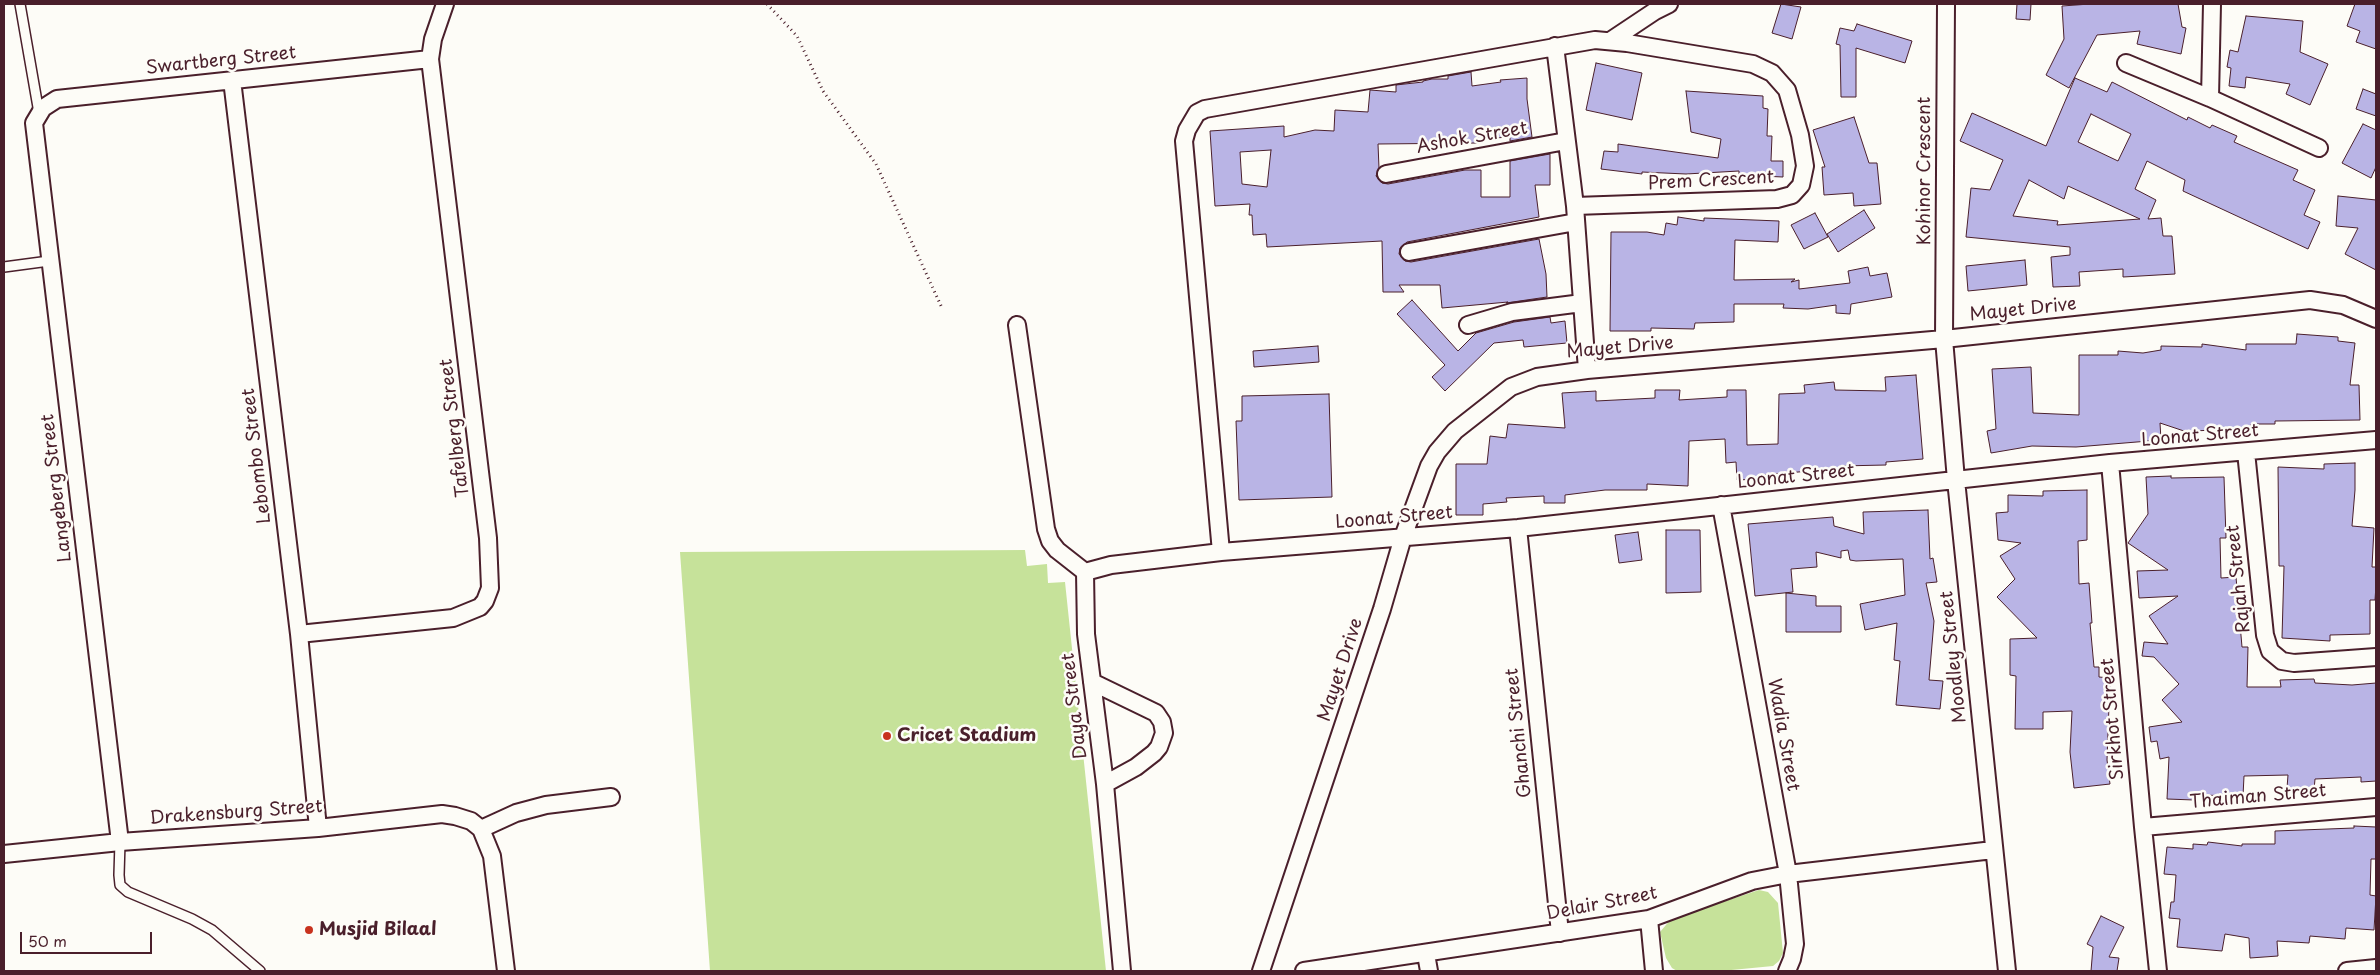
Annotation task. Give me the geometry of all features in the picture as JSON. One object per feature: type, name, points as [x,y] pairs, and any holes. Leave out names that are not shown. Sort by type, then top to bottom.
[{"type":"street","name":"Tafelberg Street","points":[[299,634],[454,618],[480,606],[485,601],[490,588],[488,538],[430,59],[433,39],[445,4]]},
{"type":"street","points":[[1610,41],[1655,11],[1669,4]]},
{"type":"street","name":"Kohinor Crescent","points":[[1944,339],[1946,4]]},
{"type":"street","points":[[2210,98],[2212,4]]},
{"type":"street","name":"Prem Crescent","points":[[1221,552],[1185,157],[1184,141],[1191,121],[1204,109],[1595,40],[1753,64],[1772,73],[1781,80],[1790,97],[1800,135],[1804,166],[1801,185],[1792,195],[1777,199],[1576,214]]},
{"type":"street","points":[[1555,46],[1576,214],[1587,370]]},
{"type":"street","name":"Swartberg Street","points":[[36,121],[48,103],[57,99],[430,59]]},
{"type":"street","points":[[2126,63],[2210,98],[2319,148]]},
{"type":"street","name":"Lebombo Street","points":[[232,80],[299,634],[318,828]]},
{"type":"street","name":"Langeberg Street","points":[[36,121],[49,261],[120,842]]},
{"type":"street","name":"Ashok Street","points":[[1386,174],[1566,141]]},
{"type":"street","points":[[1409,252],[1576,214]]},
{"type":"street","name":"Mayet Drive","points":[[1261,971],[1382,609],[1403,537],[1429,466],[1437,452],[1455,431],[1499,396],[1523,381],[1587,370],[1944,339],[2310,300],[2343,305],[2376,324]]},
{"type":"street","points":[[1468,325],[1512,312],[1582,304]]},
{"type":"street","points":[[1017,325],[1046,529],[1050,541],[1057,550],[1085,572],[1111,565],[1221,552]]},
{"type":"street","name":"Moodley Street","points":[[1944,339],[1956,480],[2007,971]]},
{"type":"street","name":"Loonat Street","points":[[1221,552],[1518,528],[2110,464],[2376,440]]},
{"type":"street","name":"Rajah Street","points":[[2246,452],[2265,635],[2270,651],[2282,660],[2294,663],[2376,657]]},
{"type":"street","name":"Sirkhot Street","points":[[2110,464],[2158,971]]},
{"type":"street","name":"Wadia Street","points":[[1721,505],[1788,874],[1795,944],[1787,971]]},
{"type":"street","name":"Ghanchi Street","points":[[1518,528],[1560,933]]},
{"type":"street","name":"Daya Street","points":[[1085,572],[1086,634],[1105,784],[1122,971]]},
{"type":"street","points":[[1092,682],[1156,713],[1162,722],[1164,733],[1159,747],[1154,753],[1136,767],[1105,784]]},
{"type":"street","points":[[506,971],[492,856],[476,825],[546,805],[611,797]]},
{"type":"street","name":"Thaiman Street","points":[[2143,827],[2376,807]]},
{"type":"street","name":"Drakensburg Street","points":[[4,854],[120,842],[318,828],[442,814],[476,825]]},
{"type":"street","name":"Delair Street","points":[[1304,971],[1649,919],[1752,881],[1788,874],[1993,850]]},
{"type":"street","points":[[1649,919],[1654,971]]},
{"type":"street","points":[[1426,954],[1429,971]]},
{"type":"street","points":[[2346,971],[2376,968]]},
{"type":"lane","points":[[20,4],[36,121]]},
{"type":"lane","points":[[4,267],[49,261]]},
{"type":"lane","points":[[120,842],[120,885],[128,892],[192,919],[212,930],[260,971]]},
{"type":"path","points":[[767,4],[797,36],[823,91],[876,164],[942,308]]},
{"type":"green space","name":"Cricet Stadium","points":[[1025,550],[1027,566],[1047,564],[1048,583],[1065,582],[1106,971],[710,971],[680,552]]},
{"type":"green space","points":[[1759,890],[1768,892],[1778,903],[1783,953],[1779,961],[1773,966],[1721,971],[1677,971],[1672,968],[1666,958],[1660,932],[1671,919]]},
{"type":"building","points":[[1781,4],[1801,7],[1792,39],[1772,33]]},
{"type":"building","points":[[2017,4],[2031,4],[2030,20],[2016,19]]},
{"type":"building","points":[[2090,4],[2178,4],[2182,27],[2186,28],[2181,54],[2137,44],[2140,31],[2097,35],[2069,88],[2046,75],[2064,39],[2062,6]]},
{"type":"building","points":[[2355,4],[2376,4],[2376,49],[2356,42],[2360,31],[2347,26]]},
{"type":"building","points":[[2246,16],[2303,21],[2300,52],[2328,64],[2310,105],[2286,94],[2290,84],[2246,77],[2245,88],[2229,86],[2231,68],[2227,67],[2230,50],[2238,52]]},
{"type":"building","points":[[1857,24],[1912,41],[1905,63],[1856,48],[1856,97],[1841,97],[1840,45],[1836,44],[1840,28],[1854,31]]},
{"type":"building","points":[[1596,63],[1642,73],[1632,120],[1586,110]]},
{"type":"building","points":[[1471,72],[1472,86],[1501,82],[1500,80],[1527,78],[1527,99],[1532,137],[1510,141],[1510,137],[1478,139],[1478,143],[1378,144],[1379,168],[1376,176],[1382,183],[1388,184],[1465,170],[1481,170],[1481,197],[1510,197],[1510,161],[1550,154],[1550,185],[1535,185],[1539,217],[1407,242],[1400,248],[1399,254],[1405,261],[1411,262],[1539,239],[1546,274],[1547,297],[1506,303],[1508,302],[1442,308],[1440,285],[1399,285],[1404,292],[1383,292],[1382,241],[1267,247],[1266,234],[1253,235],[1252,215],[1249,215],[1250,204],[1215,206],[1210,131],[1284,126],[1284,137],[1315,130],[1334,131],[1335,110],[1368,112],[1370,90],[1396,92],[1396,85],[1432,79],[1448,79],[1448,76]],"holes":[[[1271,150],[1267,187],[1242,184],[1240,152]]]},
{"type":"building","points":[[2075,78],[2107,92],[2112,82],[2187,120],[2188,117],[2210,128],[2212,125],[2237,136],[2234,142],[2298,170],[2293,180],[2315,190],[2304,215],[2320,222],[2308,249],[2183,191],[2185,180],[2147,161],[2135,189],[2156,200],[2148,219],[2161,218],[2163,236],[2172,236],[2175,274],[2123,277],[2123,269],[2079,272],[2080,286],[2053,287],[2051,257],[2070,255],[2070,247],[1966,237],[1971,188],[1990,190],[2003,160],[1960,141],[1972,113],[2046,146]],"holes":[[[2091,114],[2131,134],[2118,161],[2078,142]],[[2029,180],[2064,199],[2068,186],[2140,219],[2057,225],[2058,221],[2013,216]]]},
{"type":"building","points":[[2363,89],[2376,94],[2376,116],[2356,109]]},
{"type":"building","points":[[1686,91],[1763,96],[1763,108],[1768,109],[1767,136],[1772,136],[1771,161],[1783,161],[1783,177],[1739,175],[1739,171],[1686,174],[1642,172],[1642,174],[1601,169],[1604,151],[1618,152],[1618,144],[1718,158],[1721,139],[1691,132]]},
{"type":"building","points":[[1854,117],[1869,163],[1877,163],[1881,204],[1854,206],[1853,193],[1824,195],[1822,167],[1825,167],[1813,130]]},
{"type":"building","points":[[2363,124],[2376,130],[2376,167],[2371,178],[2342,163]]},
{"type":"building","points":[[2338,196],[2376,200],[2376,270],[2345,254],[2358,228],[2336,226]]},
{"type":"building","points":[[1864,210],[1875,228],[1838,252],[1827,234]]},
{"type":"building","points":[[1815,213],[1828,237],[1804,249],[1791,225]]},
{"type":"building","points":[[1678,217],[1704,221],[1704,218],[1779,221],[1778,242],[1735,240],[1734,280],[1795,279],[1791,282],[1799,280],[1799,289],[1850,283],[1848,271],[1868,267],[1870,276],[1887,273],[1892,297],[1851,304],[1850,314],[1836,313],[1836,305],[1808,309],[1783,308],[1784,304],[1734,304],[1734,322],[1695,323],[1694,329],[1651,328],[1651,331],[1610,331],[1611,232],[1647,232],[1664,235],[1666,223],[1677,225]]},
{"type":"building","points":[[2025,260],[2027,285],[1968,291],[1966,266]]},
{"type":"building","points":[[1412,300],[1458,351],[1476,333],[1514,322],[1550,317],[1551,323],[1565,321],[1567,343],[1524,347],[1523,340],[1494,343],[1445,391],[1432,377],[1445,365],[1397,314]]},
{"type":"building","points":[[2297,334],[2338,337],[2338,341],[2355,343],[2350,385],[2359,385],[2360,420],[2275,421],[2275,424],[2251,424],[2251,428],[2194,431],[2193,434],[2160,423],[2161,440],[2076,447],[2032,446],[1991,453],[1987,431],[1996,429],[1992,369],[2031,367],[2033,413],[2079,415],[2079,355],[2118,355],[2118,351],[2143,353],[2161,350],[2161,346],[2202,347],[2202,344],[2246,350],[2246,344],[2296,344]]},
{"type":"building","points":[[1318,346],[1319,362],[1254,367],[1253,351]]},
{"type":"building","points":[[1916,375],[1923,459],[1886,462],[1886,465],[1840,466],[1840,473],[1811,471],[1760,475],[1760,479],[1737,480],[1736,462],[1726,463],[1725,439],[1689,441],[1688,486],[1647,484],[1647,490],[1605,490],[1565,495],[1565,503],[1544,503],[1544,496],[1506,498],[1507,502],[1483,504],[1483,515],[1456,515],[1456,464],[1487,464],[1490,436],[1506,438],[1508,424],[1565,428],[1562,393],[1596,391],[1596,401],[1655,398],[1655,390],[1680,390],[1679,400],[1727,397],[1727,390],[1746,390],[1747,445],[1778,444],[1779,394],[1805,393],[1804,385],[1834,382],[1835,390],[1886,391],[1885,377]]},
{"type":"building","points":[[1329,394],[1332,497],[1239,500],[1236,421],[1242,421],[1242,396]]},
{"type":"building","points":[[2355,463],[2352,526],[2374,528],[2372,567],[2376,567],[2376,585],[2375,600],[2370,600],[2370,634],[2330,635],[2330,641],[2282,638],[2284,566],[2279,566],[2278,467],[2324,469],[2324,464]]},
{"type":"building","points":[[2171,476],[2171,478],[2224,477],[2226,538],[2220,538],[2221,578],[2236,577],[2242,647],[2248,647],[2247,687],[2281,687],[2280,680],[2314,679],[2315,683],[2352,685],[2376,683],[2376,781],[2361,782],[2361,777],[2315,779],[2314,790],[2287,788],[2288,775],[2244,776],[2243,796],[2195,795],[2194,800],[2167,799],[2169,757],[2160,759],[2157,741],[2151,742],[2149,727],[2182,722],[2162,700],[2179,684],[2154,657],[2142,656],[2144,642],[2168,644],[2149,616],[2178,596],[2139,598],[2137,571],[2168,570],[2128,543],[2148,514],[2146,477]]},
{"type":"building","points":[[2087,490],[2087,540],[2078,541],[2079,584],[2089,583],[2094,667],[2099,667],[2099,677],[2110,678],[2107,760],[2110,784],[2074,788],[2070,752],[2072,711],[2043,712],[2043,729],[2015,729],[2016,676],[2010,675],[2010,639],[2037,638],[1997,597],[2015,579],[2000,556],[2021,543],[1998,540],[1996,513],[2008,512],[2008,495],[2043,496],[2043,491]]},
{"type":"building","points":[[1928,510],[1930,559],[1933,558],[1937,582],[1926,583],[1934,621],[1929,680],[1943,681],[1940,709],[1896,705],[1900,661],[1894,660],[1897,623],[1865,630],[1860,604],[1905,595],[1903,559],[1856,561],[1850,560],[1848,550],[1841,551],[1841,558],[1816,552],[1817,567],[1791,569],[1793,592],[1755,596],[1748,524],[1833,517],[1834,526],[1864,534],[1863,512]]},
{"type":"building","points":[[1666,530],[1700,530],[1701,592],[1666,593]]},
{"type":"building","points":[[1638,532],[1642,560],[1619,563],[1615,535]]},
{"type":"building","points":[[1786,593],[1816,596],[1816,606],[1841,606],[1841,632],[1786,632]]},
{"type":"building","points":[[2354,826],[2376,827],[2376,859],[2371,859],[2370,895],[2376,896],[2374,930],[2346,928],[2345,939],[2310,936],[2309,943],[2277,941],[2278,956],[2250,958],[2249,938],[2225,934],[2222,951],[2177,947],[2180,919],[2169,918],[2171,902],[2174,902],[2176,875],[2164,874],[2167,847],[2193,849],[2193,844],[2207,845],[2208,842],[2242,846],[2242,844],[2275,844],[2275,831],[2354,828]]},
{"type":"building","points":[[2101,916],[2124,927],[2109,957],[2119,958],[2117,971],[2091,971],[2093,947],[2087,944]]},
{"type":"place","name":"Cricet Stadium","points":[[887,736]]},
{"type":"place","name":"Musjid Bilaal","points":[[309,930]]}]
